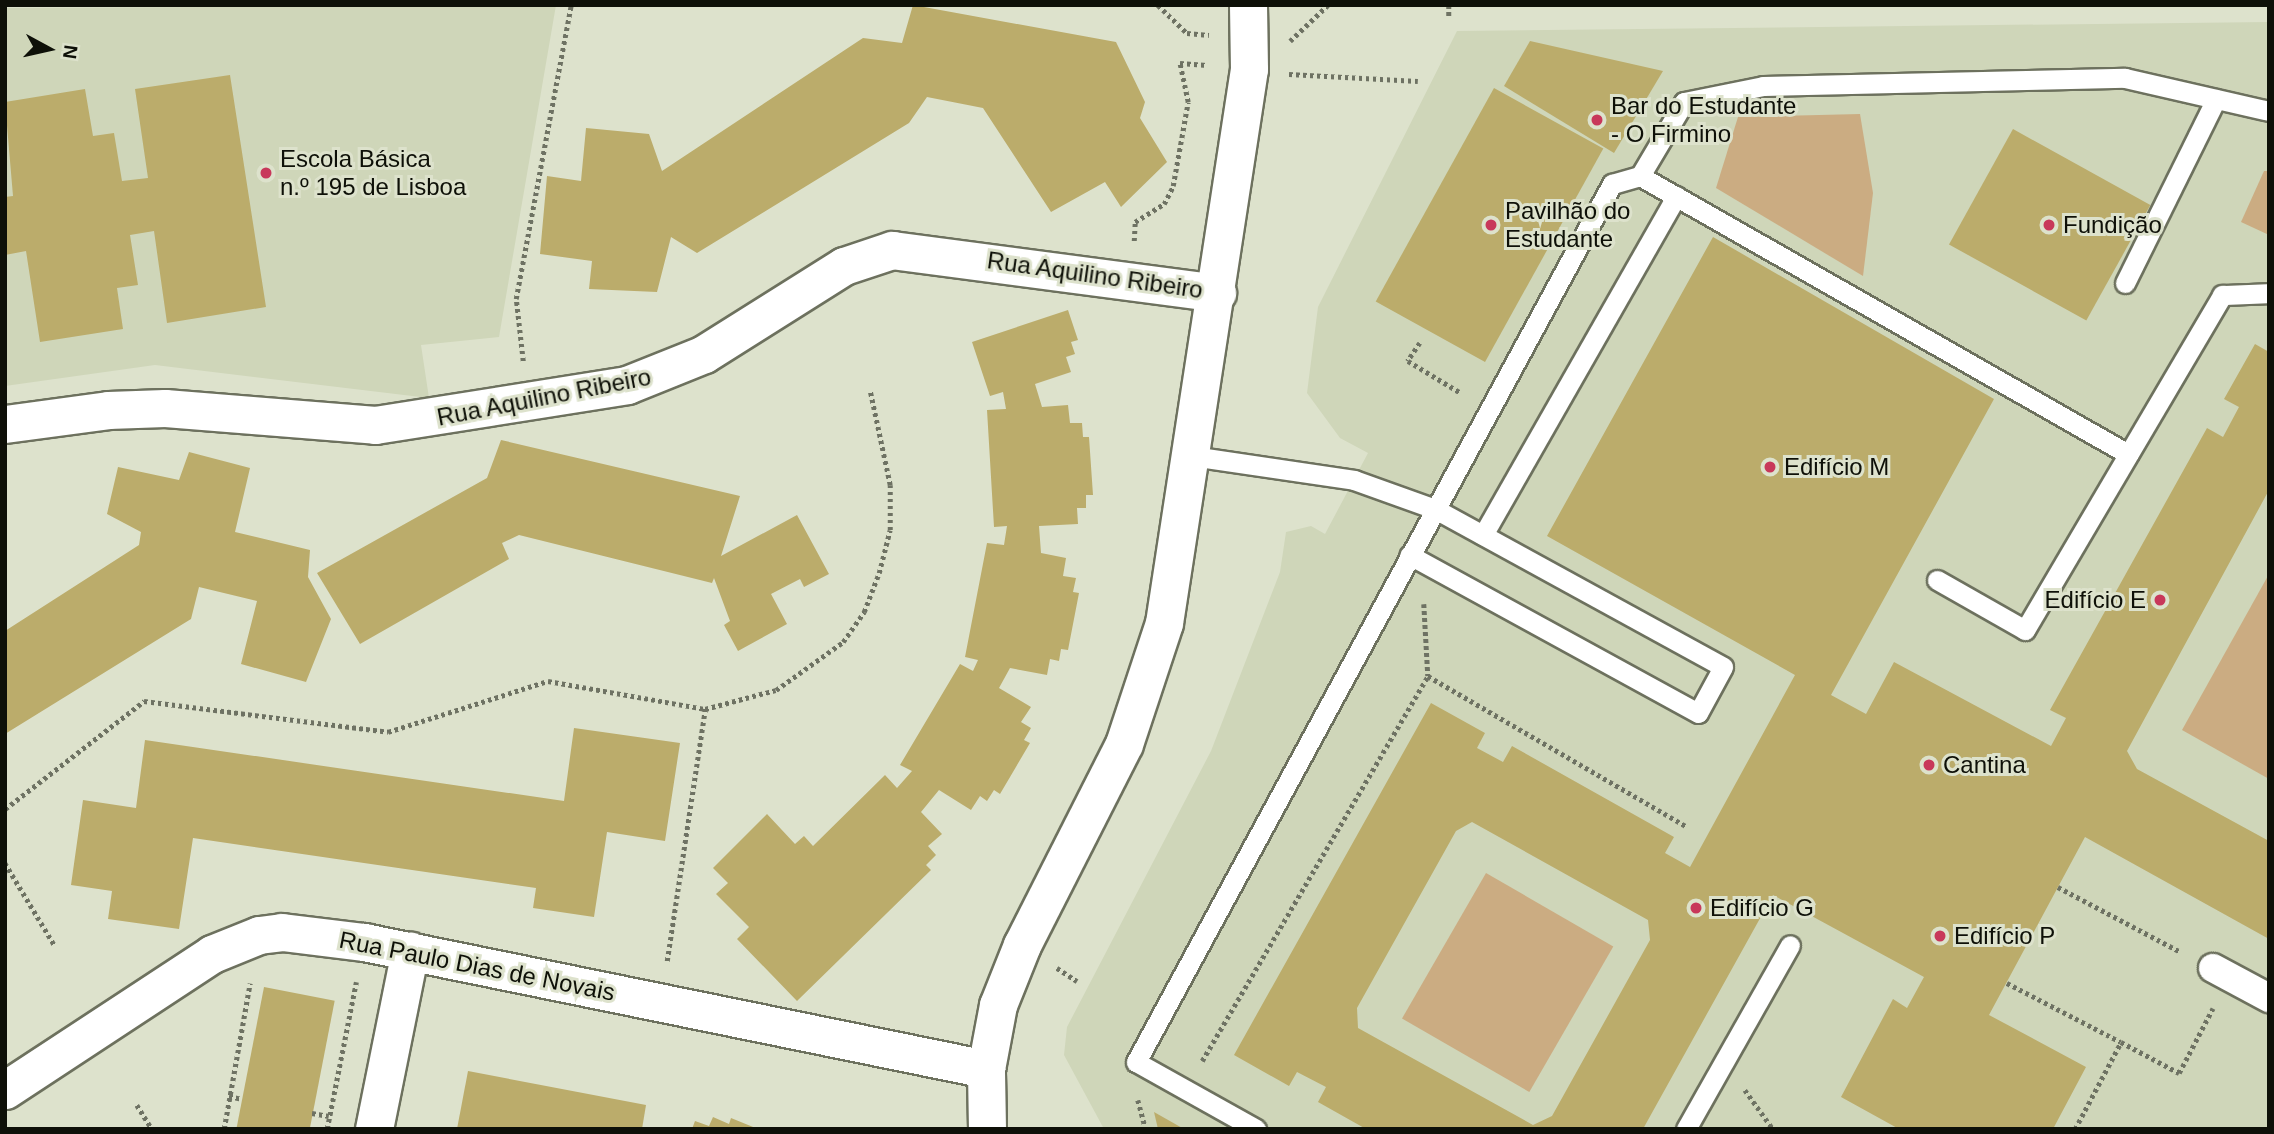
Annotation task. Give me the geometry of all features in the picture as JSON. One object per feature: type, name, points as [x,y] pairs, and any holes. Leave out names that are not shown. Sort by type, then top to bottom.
[{"type":"street","points":[[987,1129],[986,1069],[998,1005],[1022,945],[1124,744],[1148,680],[1164,623],[1192,456],[1249,69],[1248,5]]},
{"type":"street","name":"Rua Aquilino Ribeiro","points":[[5,424],[108,410],[165,408],[374,425],[528,404],[628,385],[672,370],[844,266],[892,250],[1217,293]]},
{"type":"street","name":"Rua Paulo Dias de Novais","points":[[5,1090],[237,942],[282,932],[364,942],[986,1069]]},
{"type":"street","points":[[374,1129],[410,951]]},
{"type":"street","points":[[2221,973],[2269,998]]},
{"type":"lane","points":[[1256,1129],[1136,1062],[1612,184],[1640,176],[1684,102],[1763,86],[2125,78],[2269,111]]},
{"type":"lane","points":[[2124,283],[2216,99]]},
{"type":"lane","points":[[1640,176],[2128,454]]},
{"type":"lane","points":[[1483,535],[1676,196]]},
{"type":"lane","points":[[1937,580],[2025,630],[2222,295],[2269,293]]},
{"type":"lane","points":[[1192,456],[1354,480],[1435,509],[1723,667],[1698,713],[1409,555]]},
{"type":"lane","points":[[1686,1129],[1790,945]]},
{"type":"path","points":[[528,404],[516,299],[571,5]]},
{"type":"path","points":[[1449,5],[1449,18]]},
{"type":"path","points":[[1420,343],[1408,361],[1489,410]]},
{"type":"path","points":[[5,808],[144,701],[387,732],[548,681],[705,709],[776,690],[814,667],[843,642],[864,612],[890,530],[890,485],[870,391]]},
{"type":"path","points":[[1185,1089],[1428,676],[1424,600],[1409,555]]},
{"type":"path","points":[[1428,676],[1686,826]]},
{"type":"path","points":[[661,1003],[705,709]]},
{"type":"path","points":[[5,863],[55,946]]},
{"type":"path","points":[[2058,887],[2155,938]]},
{"type":"path","points":[[327,1129],[364,942]]},
{"type":"path","points":[[2007,984],[2179,1073],[2221,973]]},
{"type":"path","points":[[224,1129],[254,976]]},
{"type":"path","points":[[344,981],[402,992]]},
{"type":"path","points":[[2075,1129],[2121,1042]]},
{"type":"path","points":[[1724,1061],[1773,1129]]},
{"type":"path","points":[[229,1096],[242,1099]]},
{"type":"path","points":[[136,1105],[152,1129]]},
{"type":"path","points":[[312,1113],[329,1116]]},
{"type":"shaded area","name":"Escola Básica n.º 195 de Lisboa","points":[[556,5],[499,337],[421,345],[429,398],[155,365],[5,386],[5,8]]},
{"type":"shaded area","points":[[2269,22],[2269,1129],[1104,1129],[1064,1055],[1067,1027],[1211,751],[1280,572],[1286,532],[1311,526],[1325,534],[1368,453],[1340,438],[1307,393],[1318,307],[1457,31]]},
{"type":"shaded area","points":[[1860,114],[1873,193],[1863,276],[1716,188],[1738,117]]},
{"type":"shaded area","points":[[2264,171],[2269,171],[2269,235],[2241,222]]},
{"type":"shaded area","points":[[2269,574],[2269,779],[2182,730]]},
{"type":"shaded area","points":[[1486,873],[1613,946],[1529,1092],[1402,1018]]},
{"type":"building","points":[[913,5],[1116,42],[1145,102],[1140,118],[1167,162],[1121,207],[1105,182],[1051,212],[983,108],[927,97],[909,123],[697,253],[671,237],[657,292],[589,289],[592,261],[540,254],[547,176],[581,181],[586,128],[649,134],[662,171],[863,38],[902,43]]},
{"type":"building","name":"Bar do Estudante - O Firmino","points":[[1530,41],[1663,71],[1614,153],[1504,86]]},
{"type":"building","points":[[230,75],[266,307],[167,323],[154,231],[130,235],[138,285],[117,288],[123,329],[40,342],[26,251],[5,255],[5,197],[13,196],[5,102],[85,89],[93,136],[114,133],[122,181],[148,178],[135,89]]},
{"type":"building","name":"Pavilhão do Estudante","points":[[1494,88],[1603,149],[1485,362],[1376,301]]},
{"type":"building","name":"Fundição","points":[[2013,129],[2150,205],[2086,321],[1949,244]]},
{"type":"building","points":[[1713,237],[1994,399],[1831,695],[1866,714],[1894,662],[2051,746],[2066,718],[2050,710],[2207,428],[2223,437],[2239,407],[2224,399],[2255,344],[2269,352],[2269,490],[2127,751],[2137,769],[2269,841],[2269,939],[2085,837],[1989,1015],[2086,1067],[2053,1129],[1899,1129],[1841,1097],[1893,999],[1907,1008],[1924,977],[1773,895],[1643,1129],[1366,1129],[1318,1102],[1326,1087],[1297,1072],[1289,1086],[1234,1055],[1431,703],[1485,733],[1477,748],[1503,762],[1512,746],[1674,837],[1665,853],[1690,867],[1795,675],[1547,536]],"holes":[[[1472,822],[1648,920],[1650,940],[1552,1116],[1533,1125],[1358,1028],[1357,1008],[1456,831]]]},
{"type":"building","points":[[1068,310],[1078,340],[1071,342],[1075,354],[1066,357],[1071,372],[1035,384],[1042,407],[1068,405],[1070,423],[1082,423],[1083,437],[1089,437],[1093,495],[1086,495],[1086,508],[1077,508],[1078,524],[1039,526],[1041,553],[1066,558],[1063,576],[1076,578],[1073,592],[1079,593],[1068,650],[1061,649],[1059,661],[1050,659],[1047,675],[1010,668],[999,688],[1031,707],[1021,722],[1031,728],[1024,740],[1030,743],[1000,794],[994,790],[987,801],[980,796],[971,810],[939,790],[921,812],[942,834],[928,846],[936,855],[926,865],[931,870],[797,1001],[737,939],[749,927],[716,894],[728,883],[713,868],[767,814],[795,844],[804,836],[813,846],[885,775],[897,788],[912,771],[900,765],[960,664],[973,671],[978,660],[965,657],[987,543],[1004,545],[1007,526],[994,527],[987,410],[1006,409],[1003,392],[990,396],[972,342]]},
{"type":"building","points":[[501,440],[740,496],[721,556],[797,515],[829,574],[804,587],[800,579],[771,594],[787,624],[738,651],[724,625],[730,621],[714,578],[712,583],[519,535],[502,543],[509,559],[360,644],[317,573],[487,478]]},
{"type":"building","points":[[189,452],[250,468],[235,532],[310,550],[308,577],[331,619],[306,682],[241,664],[257,601],[199,587],[191,619],[5,734],[5,631],[139,545],[141,532],[107,514],[118,467],[179,480]]},
{"type":"building","points":[[574,728],[680,743],[665,841],[607,832],[594,917],[533,908],[536,888],[193,838],[179,929],[108,919],[112,891],[71,885],[83,800],[136,808],[145,740],[564,801]]},
{"type":"building","points":[[264,987],[335,1001],[310,1129],[236,1129]]},
{"type":"building","points":[[468,1071],[646,1105],[642,1129],[457,1129]]},
{"type":"building","points":[[1154,1112],[1184,1129],[1158,1129]]},
{"type":"building","points":[[713,1117],[729,1124],[731,1118],[758,1129],[692,1129],[695,1121],[709,1126]]},
{"type":"place","name":"Bar do Estudante - O Firmino","points":[[1597,120]]},
{"type":"place","name":"Escola Básica n.º 195 de Lisboa","points":[[266,173]]},
{"type":"place","name":"Pavilhão do Estudante","points":[[1491,225]]},
{"type":"place","name":"Fundição","points":[[2049,225]]},
{"type":"place","name":"Edifício M","points":[[1770,467]]},
{"type":"place","name":"Edifício E","points":[[2160,600]]},
{"type":"place","name":"Cantina","points":[[1929,765]]},
{"type":"place","name":"Edifício G","points":[[1696,908]]},
{"type":"place","name":"Edifício P","points":[[1940,936]]}]
